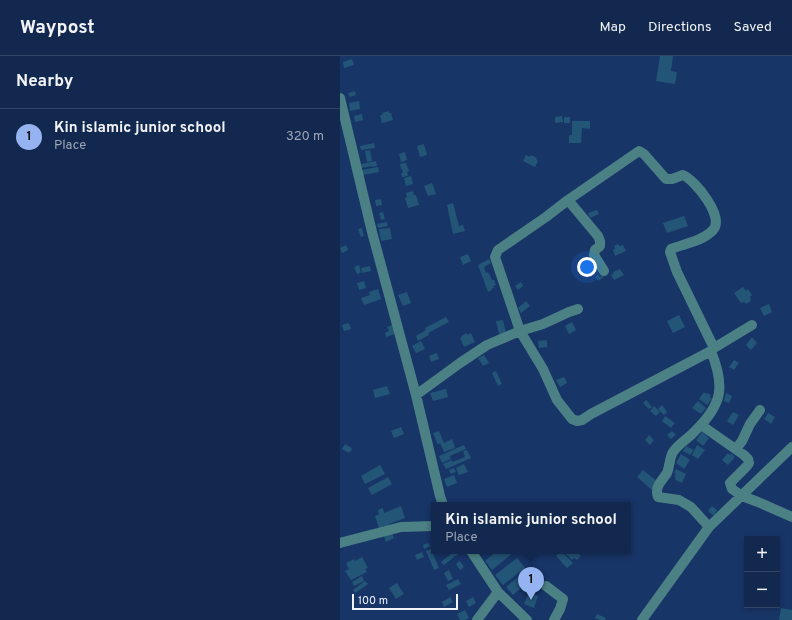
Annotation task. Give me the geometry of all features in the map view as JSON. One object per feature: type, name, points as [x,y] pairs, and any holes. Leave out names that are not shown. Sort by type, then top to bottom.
[{"type":"street","points":[[340,100],[372,232],[416,395],[442,502]]},
{"type":"street","points":[[709,527],[691,507],[679,500],[658,497],[656,493],[658,485],[667,472],[670,457],[674,451],[701,425],[716,405],[719,394],[720,380],[712,349],[677,272],[670,252],[671,249],[697,239],[714,230],[716,225],[715,217],[703,193],[688,177],[683,175],[672,179],[666,179],[644,154],[639,151],[498,250],[495,256],[520,331],[543,369],[557,400],[572,419],[576,421],[586,418],[712,349],[752,325]]},
{"type":"street","points":[[568,200],[598,236],[600,246],[595,250],[594,255],[604,271]]},
{"type":"street","points":[[416,395],[460,362],[487,345],[578,309]]},
{"type":"street","points":[[736,449],[760,410]]},
{"type":"street","points":[[701,425],[748,459],[749,463],[730,483],[732,489],[742,496],[792,518]]},
{"type":"street","points":[[642,620],[709,527],[792,447]]},
{"type":"street","points":[[340,543],[401,527],[431,526]]},
{"type":"street","points":[[473,554],[498,592],[527,620]]},
{"type":"street","points":[[546,586],[563,599],[554,620]]},
{"type":"street","points":[[477,620],[498,592]]},
{"type":"building","points":[[660,56],[673,56],[671,71],[677,72],[675,84],[656,81]]},
{"type":"building","points":[[352,59],[354,65],[344,68],[343,62]]},
{"type":"building","points":[[355,91],[356,95],[350,97],[348,93]]},
{"type":"building","points":[[359,101],[360,109],[350,111],[349,103]]},
{"type":"building","points":[[389,111],[393,120],[382,123],[380,115],[383,115],[382,113]]},
{"type":"building","points":[[362,114],[363,120],[355,122],[354,116]]},
{"type":"building","points":[[562,116],[563,122],[555,123],[555,117]]},
{"type":"building","points":[[564,117],[570,117],[570,123],[564,123]]},
{"type":"building","points":[[572,121],[590,121],[590,129],[582,128],[581,143],[569,143],[569,135],[572,135]]},
{"type":"building","points":[[374,143],[375,148],[361,150],[360,146]]},
{"type":"building","points":[[424,144],[427,155],[420,157],[417,146]]},
{"type":"building","points":[[370,150],[372,161],[367,162],[365,151]]},
{"type":"building","points":[[405,152],[407,160],[401,162],[399,154]]},
{"type":"building","points":[[526,155],[530,157],[531,155],[537,158],[536,159],[538,161],[535,167],[523,161]]},
{"type":"building","points":[[376,161],[377,166],[362,168],[361,164]]},
{"type":"building","points":[[406,163],[409,171],[407,172],[408,176],[402,177],[401,173],[403,173],[400,164]]},
{"type":"building","points":[[378,167],[379,172],[363,175],[362,170]]},
{"type":"building","points":[[411,176],[413,184],[406,186],[404,178]]},
{"type":"building","points":[[432,183],[436,194],[428,196],[424,186]]},
{"type":"building","points":[[413,191],[419,205],[408,208],[405,198],[407,197],[406,193]]},
{"type":"building","points":[[381,199],[382,205],[376,206],[375,200]]},
{"type":"building","points":[[453,203],[459,226],[463,225],[465,231],[453,234],[447,205]]},
{"type":"building","points":[[597,210],[599,214],[590,218],[588,213]]},
{"type":"building","points":[[383,212],[385,219],[381,220],[379,213]]},
{"type":"building","points":[[684,216],[688,226],[667,233],[663,223]]},
{"type":"building","points":[[387,222],[388,226],[378,228],[377,224]]},
{"type":"building","points":[[362,228],[364,236],[361,237],[358,229]]},
{"type":"building","points":[[390,228],[392,239],[381,241],[379,229]]},
{"type":"building","points":[[618,244],[620,246],[623,245],[626,251],[615,256],[613,250],[615,248],[614,246]]},
{"type":"building","points":[[346,245],[348,250],[342,253],[340,248]]},
{"type":"building","points":[[468,254],[471,261],[463,265],[460,257]]},
{"type":"building","points":[[489,259],[491,263],[484,267],[486,273],[488,272],[496,285],[493,286],[494,288],[488,292],[478,265]]},
{"type":"building","points":[[359,265],[361,273],[357,274],[354,267]]},
{"type":"building","points":[[370,266],[371,271],[362,273],[361,268]]},
{"type":"building","points":[[620,269],[624,275],[614,280],[611,275],[614,273],[613,272]]},
{"type":"building","points":[[598,275],[600,277],[602,275],[604,277],[598,281],[595,277]]},
{"type":"building","points":[[364,281],[366,288],[359,290],[357,283]]},
{"type":"building","points":[[521,282],[523,286],[518,290],[515,286]]},
{"type":"building","points":[[743,287],[746,291],[748,289],[752,295],[750,297],[751,301],[746,304],[744,302],[741,303],[734,293]]},
{"type":"building","points":[[378,289],[381,299],[364,305],[361,298],[370,295],[369,292]]},
{"type":"building","points":[[407,292],[411,303],[403,306],[398,295]]},
{"type":"building","points":[[526,301],[530,306],[521,313],[518,308]]},
{"type":"building","points":[[769,304],[772,312],[764,316],[760,308]]},
{"type":"building","points":[[679,315],[685,327],[673,333],[667,321]]},
{"type":"building","points":[[446,317],[449,322],[428,333],[429,335],[418,341],[416,336],[426,330],[425,328]]},
{"type":"building","points":[[503,320],[506,333],[499,334],[496,321]]},
{"type":"building","points":[[572,322],[576,330],[569,334],[565,326]]},
{"type":"building","points":[[349,323],[351,329],[344,331],[342,325]]},
{"type":"building","points":[[392,325],[395,334],[386,337],[385,333],[389,331],[387,327]]},
{"type":"building","points":[[467,333],[467,335],[471,333],[475,342],[464,347],[460,338]]},
{"type":"building","points":[[752,337],[757,343],[751,350],[746,345]]},
{"type":"building","points":[[547,340],[547,347],[539,348],[538,341]]},
{"type":"building","points":[[421,341],[425,349],[416,353],[412,346]]},
{"type":"building","points":[[437,353],[439,359],[431,362],[429,356]]},
{"type":"building","points":[[484,355],[489,363],[483,366],[478,358]]},
{"type":"building","points":[[734,360],[739,363],[734,370],[729,367]]},
{"type":"building","points":[[496,371],[502,384],[498,386],[492,373]]},
{"type":"building","points":[[564,377],[567,383],[560,387],[556,380]]},
{"type":"building","points":[[387,386],[390,394],[375,398],[373,390]]},
{"type":"building","points":[[446,389],[448,397],[433,401],[430,393]]},
{"type":"building","points":[[704,392],[711,395],[710,397],[712,399],[707,405],[699,399]]},
{"type":"building","points":[[726,393],[732,396],[729,403],[724,401]]},
{"type":"building","points":[[646,400],[652,407],[649,409],[643,403]]},
{"type":"building","points":[[698,401],[706,408],[701,414],[692,408]]},
{"type":"building","points":[[662,405],[667,412],[664,415],[658,409]]},
{"type":"building","points":[[654,406],[660,412],[656,416],[650,411]]},
{"type":"building","points":[[733,412],[739,415],[733,425],[727,421]]},
{"type":"building","points":[[768,413],[775,417],[771,424],[764,419]]},
{"type":"building","points":[[665,416],[675,423],[671,428],[662,421]]},
{"type":"building","points":[[401,427],[404,434],[394,438],[391,431]]},
{"type":"building","points":[[439,431],[444,443],[452,439],[455,448],[444,452],[440,443],[438,445],[433,433]]},
{"type":"building","points":[[672,431],[676,435],[671,439],[667,435]]},
{"type":"building","points":[[702,432],[709,438],[703,446],[696,440]]},
{"type":"building","points":[[649,435],[654,440],[650,445],[645,440]]},
{"type":"building","points":[[345,444],[352,448],[351,452],[349,451],[349,453],[342,449]]},
{"type":"building","points":[[464,445],[466,449],[450,456],[451,459],[442,463],[439,456]]},
{"type":"building","points":[[697,445],[705,450],[698,459],[692,455]]},
{"type":"building","points":[[686,446],[694,450],[690,455],[683,451]]},
{"type":"building","points":[[467,450],[471,458],[446,469],[443,464],[465,457],[463,451]]},
{"type":"building","points":[[728,453],[735,457],[728,465],[722,460]]},
{"type":"building","points":[[681,454],[690,460],[684,469],[676,463]]},
{"type":"building","points":[[464,464],[468,472],[459,475],[456,468]]},
{"type":"building","points":[[380,465],[385,474],[365,484],[361,476]]},
{"type":"building","points":[[454,468],[456,472],[451,474],[449,470]]},
{"type":"building","points":[[676,469],[686,474],[682,483],[675,480],[676,478],[674,477],[676,474],[674,473]]},
{"type":"building","points":[[643,470],[658,482],[652,490],[637,477]]},
{"type":"building","points":[[454,475],[457,483],[447,487],[444,479]]},
{"type":"building","points":[[388,477],[392,484],[372,495],[368,488]]},
{"type":"building","points":[[401,506],[405,518],[389,524],[390,528],[386,530],[384,526],[379,528],[375,516],[379,514],[378,510],[383,508],[384,513]]},
{"type":"building","points":[[712,506],[717,510],[714,516],[708,511]]},
{"type":"building","points":[[392,533],[394,538],[386,542],[384,536]]},
{"type":"building","points":[[428,543],[430,546],[424,549],[423,545]]},
{"type":"building","points":[[431,549],[431,554],[433,554],[439,568],[434,570],[426,551]]},
{"type":"building","points":[[422,552],[424,557],[417,560],[415,555]]},
{"type":"building","points":[[451,554],[458,554],[444,565],[441,562]]},
{"type":"building","points":[[493,554],[512,554],[492,570],[485,561]]},
{"type":"building","points":[[558,554],[564,554],[573,563],[567,568],[556,556]]},
{"type":"building","points":[[566,554],[579,554],[581,556],[577,560],[574,558],[572,560]]},
{"type":"building","points":[[362,557],[368,568],[365,569],[367,572],[351,580],[345,571],[349,569],[346,563],[354,559],[355,561]]},
{"type":"building","points":[[517,558],[525,568],[503,585],[495,575]]},
{"type":"building","points":[[460,561],[464,567],[460,570],[456,564]]},
{"type":"building","points":[[449,570],[453,579],[448,581],[444,573]]},
{"type":"building","points":[[533,570],[543,580],[540,582],[530,572]]},
{"type":"building","points":[[523,573],[529,581],[513,595],[506,587]]},
{"type":"building","points":[[362,576],[364,581],[354,586],[352,582]]},
{"type":"building","points":[[458,579],[461,584],[449,590],[446,585]]},
{"type":"building","points":[[365,581],[368,584],[355,593],[353,590]]},
{"type":"building","points":[[397,583],[404,594],[396,599],[389,588]]},
{"type":"building","points":[[531,583],[534,587],[529,592],[525,586]]},
{"type":"building","points":[[529,592],[538,596],[534,608],[524,604]]},
{"type":"building","points":[[450,597],[453,602],[444,607],[442,602]]},
{"type":"building","points":[[473,597],[476,603],[469,607],[466,601]]},
{"type":"building","points":[[781,608],[792,610],[792,620],[779,620]]},
{"type":"building","points":[[465,610],[469,618],[460,620],[457,614]]},
{"type":"building","points":[[597,614],[606,618],[605,620],[595,618]]},
{"type":"place","name":"Kin islamic junior school","points":[[531,600]]}]
